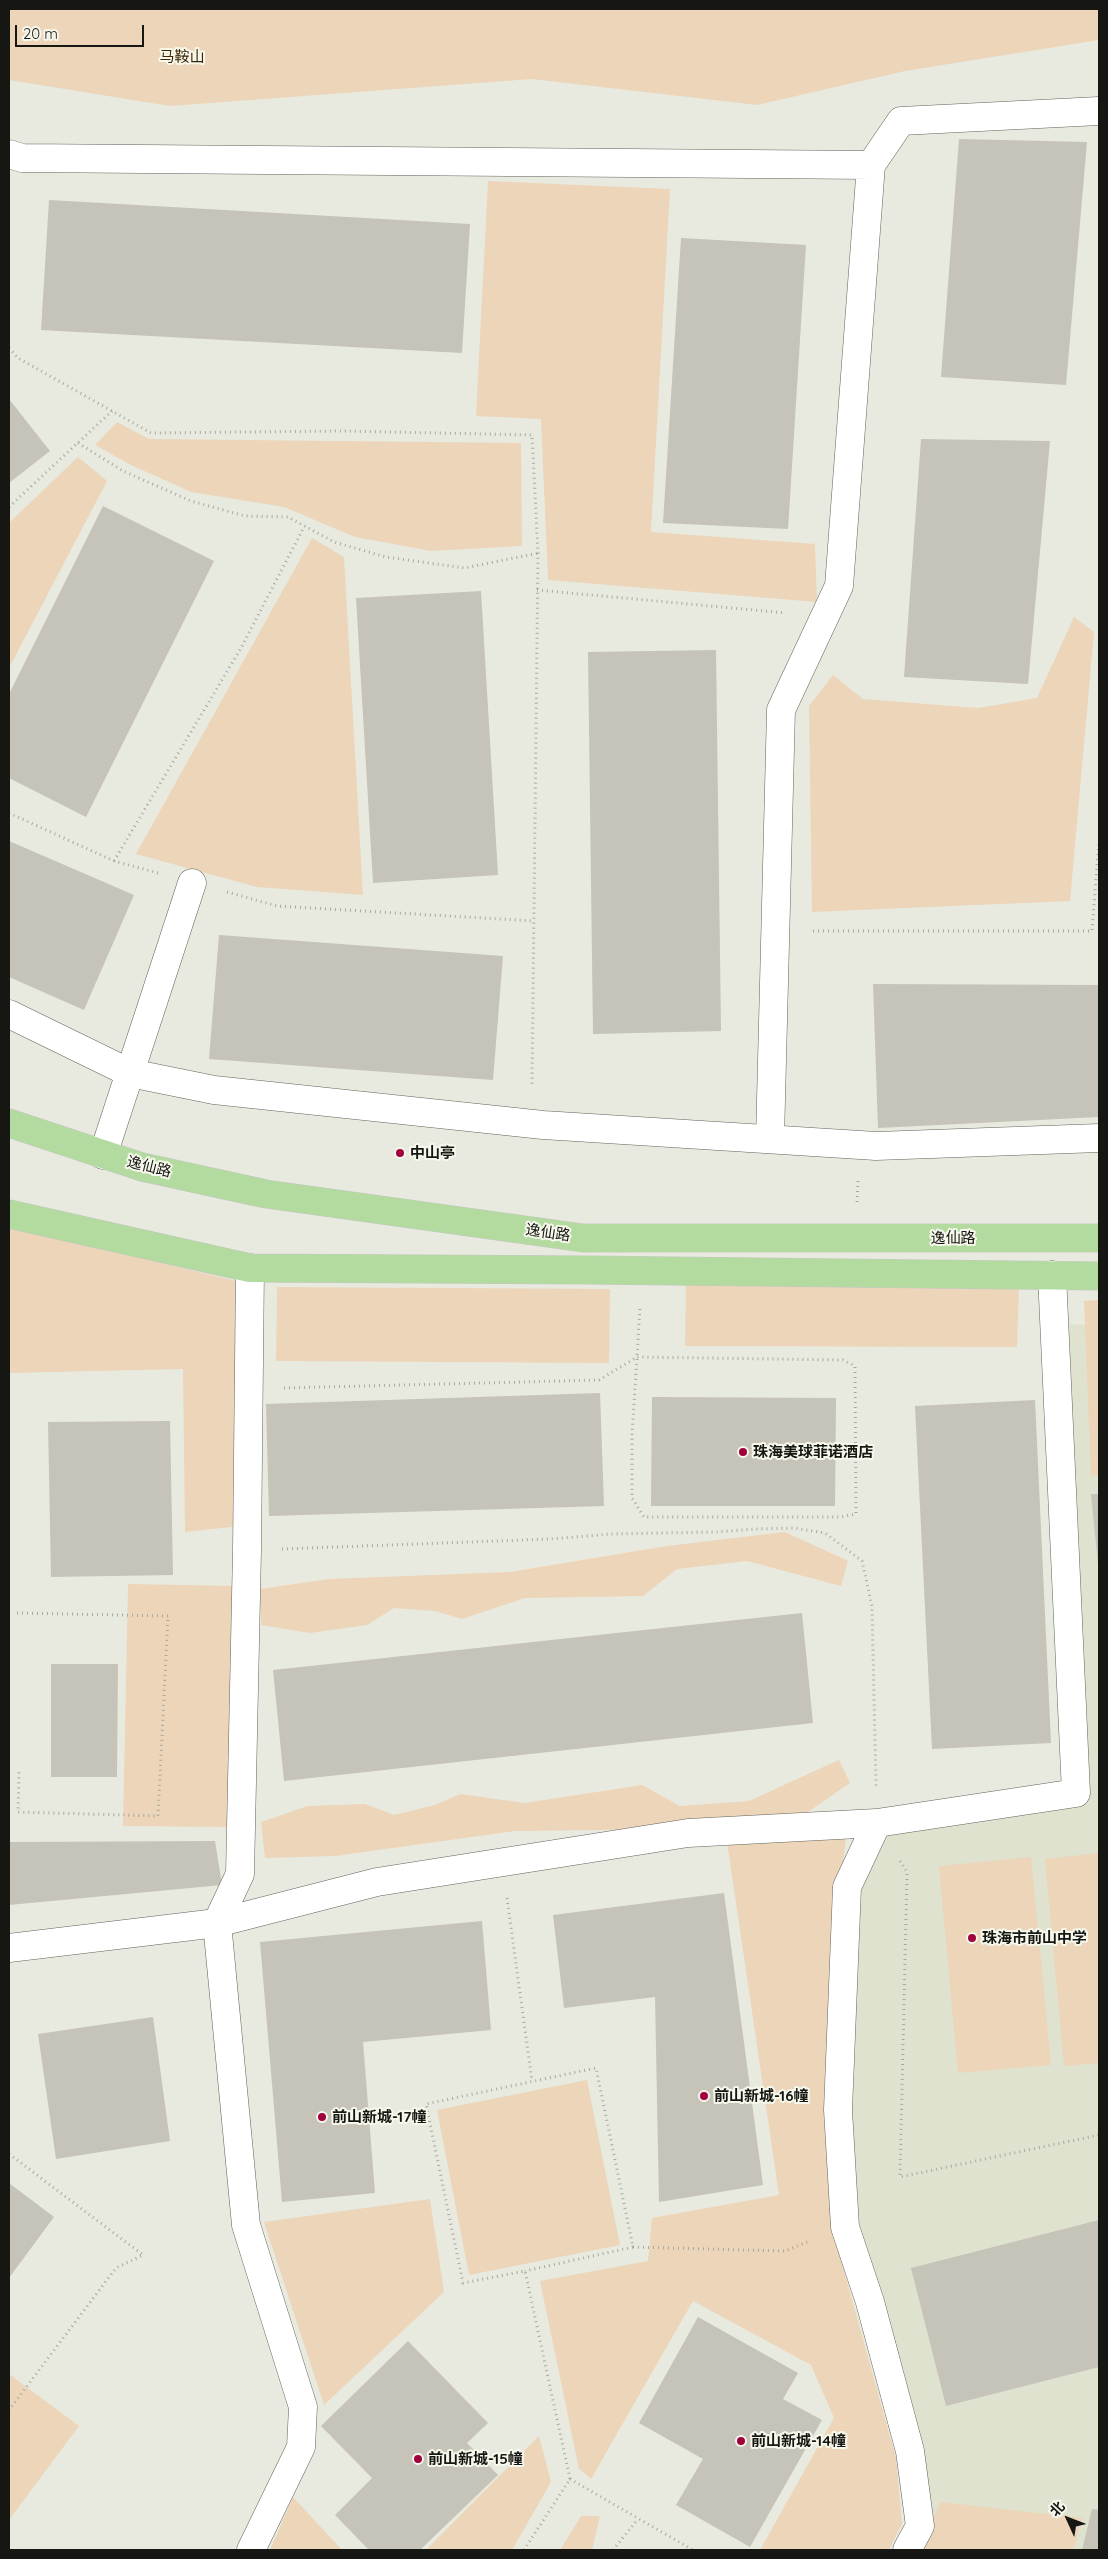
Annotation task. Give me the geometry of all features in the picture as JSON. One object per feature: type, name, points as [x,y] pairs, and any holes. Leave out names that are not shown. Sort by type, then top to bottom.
[{"type":"main road","name":"逸仙路","points":[[9,1123],[142,1167],[266,1194],[583,1238],[1099,1238]]},
{"type":"main road","points":[[13,1216],[250,1268],[1099,1276]]},
{"type":"lane","points":[[770,1139],[781,710],[840,586],[871,165],[901,121],[1099,111]]},
{"type":"lane","points":[[9,154],[22,158],[871,165]]},
{"type":"lane","points":[[103,1155],[192,883]]},
{"type":"lane","points":[[9,1014],[130,1073],[214,1090],[531,1123],[858,1145],[1099,1138]]},
{"type":"lane","points":[[250,1268],[248,1550],[240,1874],[217,1923],[246,2225],[303,2407],[301,2447],[251,2550]]},
{"type":"lane","points":[[9,1948],[217,1923],[377,1882],[688,1833],[877,1823],[1076,1793],[1052,1275]]},
{"type":"lane","points":[[877,1823],[847,1887],[838,2110],[845,2227],[870,2302],[910,2451],[920,2526],[907,2550]]},
{"type":"path","points":[[9,348],[18,358],[151,433],[342,431],[532,435],[538,553],[531,1123]]},
{"type":"path","points":[[9,507],[112,411]]},
{"type":"path","points":[[78,443],[122,471],[191,501],[245,516],[288,517],[334,542],[386,557],[465,568],[538,553]]},
{"type":"path","points":[[114,861],[241,648],[304,527]]},
{"type":"path","points":[[537,590],[825,616]]},
{"type":"path","points":[[9,813],[114,861],[277,906],[534,921]]},
{"type":"path","points":[[775,931],[1092,931],[1099,841]]},
{"type":"path","points":[[856,1238],[858,1145]]},
{"type":"path","points":[[250,1389],[600,1380],[637,1357],[843,1360],[855,1366],[856,1514],[841,1517],[644,1517],[632,1498],[637,1357],[641,1272]]},
{"type":"path","points":[[248,1550],[550,1539],[620,1534],[716,1532],[755,1528],[794,1528],[825,1533],[862,1561],[872,1606],[877,1823],[907,1872],[900,2177],[1099,2135]]},
{"type":"path","points":[[17,1614],[168,1616],[158,1816],[18,1812],[19,1772]]},
{"type":"path","points":[[502,1862],[532,2081]]},
{"type":"path","points":[[633,2248],[596,2068],[426,2104],[463,2283],[633,2248],[785,2250],[845,2227]]},
{"type":"path","points":[[9,2154],[143,2255],[116,2268],[9,2410]]},
{"type":"path","points":[[524,2550],[570,2479],[525,2271]]},
{"type":"path","points":[[570,2479],[693,2550]]},
{"type":"path","points":[[613,2550],[638,2519]]},
{"type":"shaded area","name":"珠海市前山中学","points":[[1055,1324],[1099,1325],[1099,2550],[907,2550],[920,2526],[845,2227],[847,1887],[877,1823],[1076,1793]]},
{"type":"green space","name":"马鞍山","points":[[9,9],[1099,9],[1099,40],[905,71],[757,105],[532,79],[170,106],[9,80]]},
{"type":"green space","points":[[488,181],[670,189],[651,532],[815,544],[817,602],[548,580],[541,419],[476,416]]},
{"type":"green space","points":[[117,422],[149,439],[521,443],[522,546],[431,551],[355,537],[284,507],[191,492],[131,465],[95,445]]},
{"type":"green space","points":[[78,457],[107,481],[9,668],[9,523]]},
{"type":"green space","points":[[312,538],[344,557],[363,895],[257,887],[136,854]]},
{"type":"green space","points":[[1074,617],[1094,632],[1070,901],[812,912],[809,706],[833,675],[863,699],[978,708],[1037,698]]},
{"type":"green space","points":[[9,1229],[21,1229],[244,1283],[240,1526],[185,1532],[183,1369],[9,1373]]},
{"type":"green space","points":[[686,1283],[1019,1285],[1017,1347],[685,1346]]},
{"type":"green space","points":[[277,1287],[610,1289],[609,1363],[276,1361]]},
{"type":"green space","points":[[1099,1300],[1099,1475],[1091,1476],[1084,1301]]},
{"type":"green space","points":[[785,1532],[848,1561],[841,1586],[747,1561],[677,1569],[643,1596],[525,1598],[462,1619],[435,1611],[394,1608],[367,1625],[310,1633],[261,1625],[260,1589],[329,1579],[510,1572],[667,1546]]},
{"type":"green space","points":[[128,1584],[237,1586],[232,1827],[123,1826]]},
{"type":"green space","points":[[839,1760],[850,1783],[792,1823],[674,1829],[515,1831],[335,1856],[265,1858],[261,1822],[308,1806],[365,1804],[394,1815],[435,1805],[460,1794],[525,1803],[642,1785],[680,1806],[749,1801]]},
{"type":"green space","points":[[846,1838],[829,1983],[824,2108],[836,2242],[896,2458],[902,2524],[889,2550],[760,2550],[834,2418],[811,2365],[693,2301],[591,2479],[579,2469],[540,2281],[648,2261],[652,2218],[779,2195],[727,1842]]},
{"type":"green space","points":[[1099,1853],[1099,2063],[1064,2066],[1045,1859]]},
{"type":"green space","points":[[1031,1857],[1051,2065],[958,2073],[939,1866]]},
{"type":"green space","points":[[587,2080],[620,2245],[469,2275],[437,2110]]},
{"type":"green space","points":[[430,2199],[444,2292],[324,2405],[264,2222]]},
{"type":"green space","points":[[9,2374],[79,2426],[9,2520]]},
{"type":"green space","points":[[539,2436],[551,2482],[512,2550],[426,2550]]},
{"type":"green space","points":[[293,2497],[342,2550],[270,2550]]},
{"type":"green space","points":[[941,2502],[1082,2518],[1073,2550],[918,2550]]},
{"type":"green space","points":[[581,2516],[600,2516],[592,2550],[560,2550]]},
{"type":"building","points":[[959,139],[1087,142],[1066,385],[941,377]]},
{"type":"building","points":[[49,200],[470,224],[462,353],[41,330]]},
{"type":"building","points":[[681,238],[806,245],[788,529],[663,523]]},
{"type":"building","points":[[9,399],[50,451],[9,483]]},
{"type":"building","points":[[921,439],[1050,441],[1028,684],[904,677]]},
{"type":"building","points":[[103,506],[214,561],[86,817],[9,778],[9,694]]},
{"type":"building","points":[[481,591],[498,875],[373,883],[356,598]]},
{"type":"building","points":[[716,650],[721,1031],[593,1034],[588,652]]},
{"type":"building","points":[[9,841],[134,895],[84,1010],[9,977]]},
{"type":"building","points":[[219,935],[503,956],[493,1080],[209,1059]]},
{"type":"building","points":[[873,984],[1099,985],[1099,1117],[878,1128]]},
{"type":"building","points":[[600,1393],[604,1506],[269,1516],[266,1404]]},
{"type":"building","name":"珠海美球菲诺酒店","points":[[652,1397],[836,1398],[835,1506],[651,1506]]},
{"type":"building","points":[[1035,1400],[1051,1743],[932,1749],[915,1406]]},
{"type":"building","points":[[170,1421],[173,1575],[51,1577],[48,1422]]},
{"type":"building","points":[[1091,1494],[1099,1494],[1099,1564],[1098,1564]]},
{"type":"building","points":[[802,1613],[813,1723],[284,1781],[273,1670]]},
{"type":"building","points":[[51,1664],[118,1664],[117,1777],[51,1777]]},
{"type":"building","points":[[215,1841],[222,1885],[9,1905],[9,1842]]},
{"type":"building","name":"前山新城-16幢","points":[[724,1893],[763,2185],[659,2202],[655,1997],[564,2008],[553,1915]]},
{"type":"building","name":"前山新城-17幢","points":[[482,1921],[491,2030],[363,2042],[375,2193],[282,2202],[260,1942]]},
{"type":"building","points":[[153,2017],[170,2141],[56,2159],[38,2034]]},
{"type":"building","points":[[9,2183],[54,2217],[9,2278]]},
{"type":"building","points":[[1099,2220],[1099,2367],[946,2406],[911,2268]]},
{"type":"building","name":"前山新城-14幢","points":[[698,2317],[798,2373],[783,2399],[822,2420],[750,2547],[676,2505],[703,2459],[639,2423]]},
{"type":"building","name":"前山新城-15幢","points":[[408,2341],[488,2423],[467,2443],[498,2475],[420,2550],[369,2550],[335,2515],[372,2478],[321,2426]]},
{"type":"building","points":[[1092,2509],[1099,2510],[1099,2550],[1082,2550]]},
{"type":"place","name":"中山亭","points":[[400,1153]]},
{"type":"place","name":"珠海美球菲诺酒店","points":[[743,1452]]},
{"type":"place","name":"珠海市前山中学","points":[[972,1938]]},
{"type":"place","name":"前山新城-16幢","points":[[704,2096]]},
{"type":"place","name":"前山新城-17幢","points":[[322,2117]]},
{"type":"place","name":"前山新城-14幢","points":[[741,2441]]},
{"type":"place","name":"前山新城-15幢","points":[[418,2459]]}]
